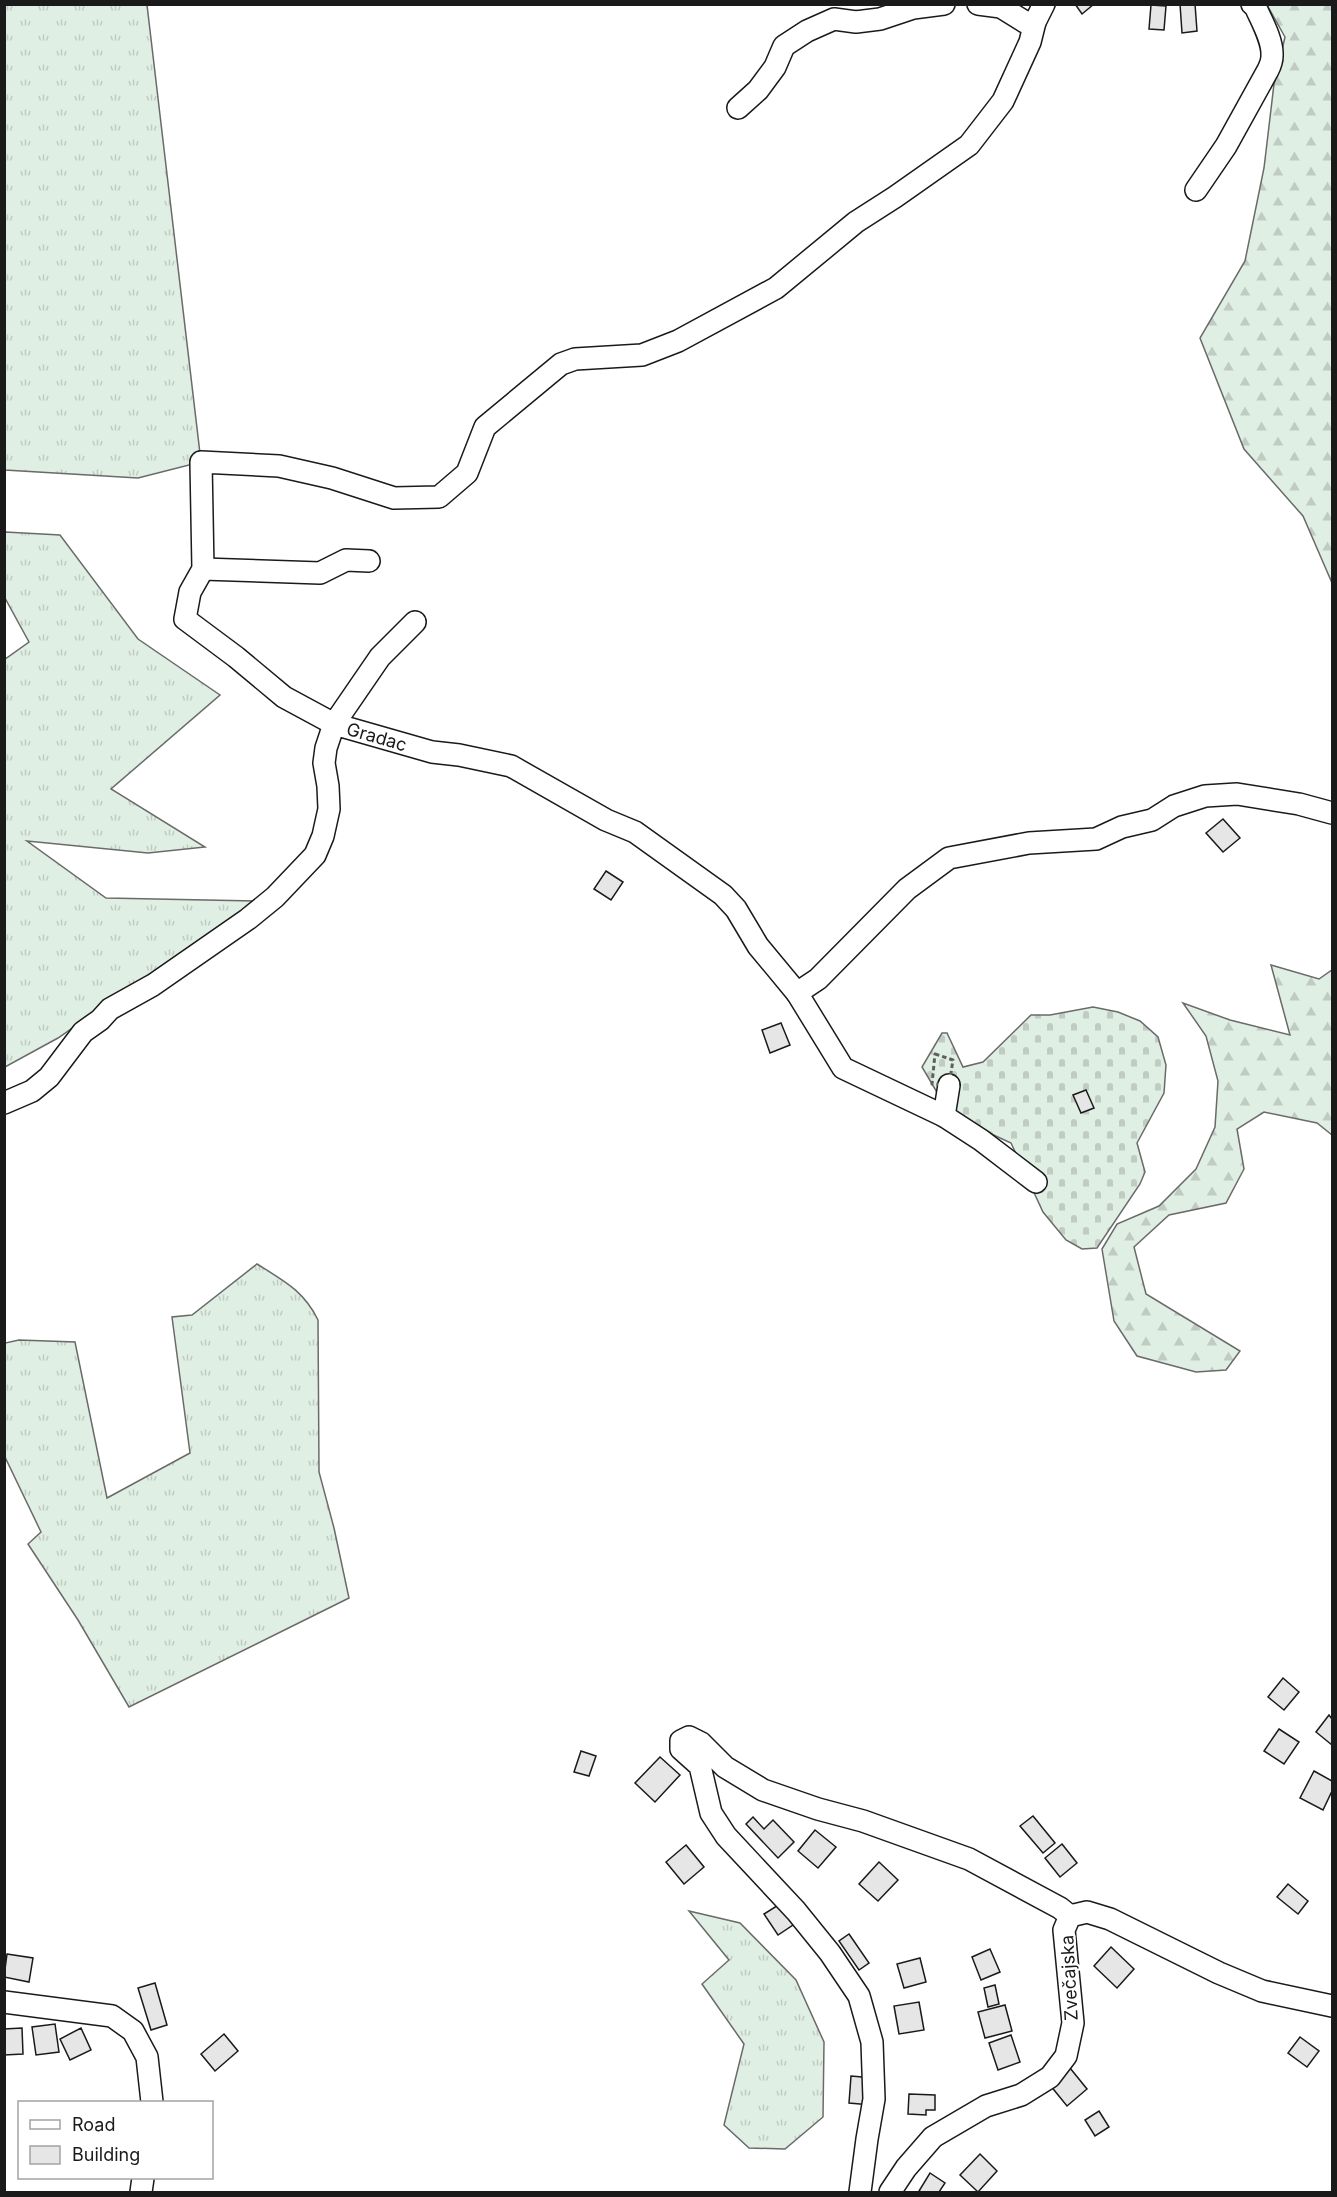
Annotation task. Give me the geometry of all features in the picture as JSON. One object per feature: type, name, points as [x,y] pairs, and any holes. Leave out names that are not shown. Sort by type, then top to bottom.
[{"type":"street","points":[[738,108],[758,90],[775,67],[784,46],[807,31],[834,19],[856,22],[880,19],[913,8],[944,4]]},
{"type":"street","points":[[978,4],[1001,7],[1025,22],[1039,13]]},
{"type":"street","points":[[1196,190],[1226,146],[1268,70],[1273,56],[1270,41],[1255,6],[1252,4]]},
{"type":"street","points":[[415,622],[380,657],[334,724],[284,697],[185,619],[189,592],[203,569],[201,462],[279,466],[332,478],[394,498],[439,497],[467,473],[485,427],[561,364],[575,359],[642,355],[678,341],[725,316],[776,288],[856,222],[969,145],[1003,101],[1030,42],[1039,13]]},
{"type":"street","points":[[203,569],[320,573],[346,560],[369,561]]},
{"type":"street","name":"Gradac","points":[[4,1103],[32,1091],[49,1077],[83,1032],[100,1020],[110,1009],[153,986],[248,919],[275,897],[315,855],[323,836],[329,809],[324,764],[326,748],[334,724],[432,753],[459,755],[511,766],[606,820],[635,832],[723,895],[736,909],[758,946],[797,993],[843,1068],[944,1116],[981,1140],[1036,1182]]},
{"type":"street","points":[[797,993],[818,979],[907,889],[949,858],[1029,843],[1096,839],[1122,827],[1152,820],[1174,806],[1205,796],[1237,794],[1299,804],[1332,813]]},
{"type":"street","points":[[944,1116],[949,1085]]},
{"type":"street","points":[[860,2193],[874,2099],[872,2042],[859,1996],[830,1953],[796,1911],[726,1836],[711,1813],[700,1766],[681,1749],[681,1741],[688,1737],[701,1743],[725,1767],[763,1790],[919,1840],[969,1859],[1060,1908],[1070,1916]]},
{"type":"street","name":"Zvečajska","points":[[890,2193],[906,2168],[933,2137],[986,2106],[1021,2095],[1031,2089],[1050,2077],[1066,2056],[1072,2023],[1064,1930],[1070,1916],[1087,1912],[1110,1919],[1209,1969],[1262,1991],[1332,2006]]},
{"type":"street","points":[[4,2002],[112,2016],[133,2031],[147,2058],[152,2101]]},
{"type":"green space","points":[[4,5],[147,5],[201,462],[138,478],[5,470]]},
{"type":"green space","points":[[1267,5],[1332,5],[1332,583],[1303,516],[1244,449],[1200,338],[1245,261],[1264,168],[1274,84],[1285,37]]},
{"type":"green space","points":[[5,532],[60,535],[138,639],[220,695],[111,789],[205,847],[148,853],[27,841],[106,898],[255,901],[58,1038],[5,1067],[4,660],[29,642],[5,598]]},
{"type":"green space","points":[[1271,965],[1319,979],[1332,970],[1332,1135],[1317,1123],[1264,1112],[1237,1129],[1244,1169],[1226,1203],[1169,1215],[1134,1247],[1146,1294],[1240,1351],[1226,1370],[1196,1372],[1137,1356],[1114,1321],[1102,1249],[1117,1224],[1159,1206],[1196,1169],[1215,1127],[1218,1081],[1206,1036],[1183,1003],[1230,1020],[1290,1035]]},
{"type":"green space","points":[[1093,1007],[1118,1012],[1140,1021],[1158,1037],[1166,1065],[1164,1093],[1137,1143],[1145,1172],[1140,1184],[1097,1248],[1082,1249],[1066,1240],[1043,1212],[1011,1143],[938,1109],[938,1094],[922,1067],[942,1033],[947,1033],[963,1067],[983,1062],[1031,1015],[1050,1015]]},
{"type":"green space","points":[[257,1264],[300,1294],[318,1320],[319,1472],[349,1598],[129,1707],[78,1620],[28,1544],[41,1532],[5,1457],[5,1343],[19,1340],[75,1342],[107,1498],[190,1453],[172,1317],[192,1315]]},
{"type":"green space","points":[[689,1911],[740,1923],[796,1980],[824,2042],[823,2117],[785,2149],[749,2148],[724,2125],[744,2044],[702,1984],[729,1960]]},
{"type":"building","points":[[1075,4],[1094,4],[1082,14]]},
{"type":"building","points":[[1180,4],[1195,4],[1197,31],[1182,33]]},
{"type":"building","points":[[1151,5],[1166,6],[1164,30],[1149,29]]},
{"type":"building","points":[[1223,819],[1240,838],[1223,852],[1206,833]]},
{"type":"building","points":[[606,871],[623,882],[611,900],[594,889]]},
{"type":"building","points":[[781,1023],[790,1045],[770,1053],[762,1030]]},
{"type":"building","points":[[1086,1090],[1094,1108],[1081,1113],[1073,1095]]},
{"type":"building","points":[[1283,1678],[1299,1692],[1284,1710],[1268,1697]]},
{"type":"building","points":[[1329,1715],[1332,1719],[1332,1745],[1316,1732]]},
{"type":"building","points":[[1279,1729],[1299,1742],[1284,1764],[1264,1751]]},
{"type":"building","points":[[581,1751],[596,1756],[589,1776],[574,1772]]},
{"type":"building","points":[[660,1757],[680,1775],[655,1802],[635,1783]]},
{"type":"building","points":[[1314,1771],[1332,1781],[1332,1791],[1323,1810],[1300,1798]]},
{"type":"building","points":[[1033,1816],[1055,1843],[1043,1853],[1020,1826]]},
{"type":"building","points":[[753,1817],[764,1829],[773,1820],[794,1842],[778,1858],[746,1824]]},
{"type":"building","points":[[815,1830],[836,1847],[818,1868],[798,1851]]},
{"type":"building","points":[[1062,1844],[1077,1863],[1060,1877],[1045,1858]]},
{"type":"building","points":[[686,1845],[704,1867],[684,1884],[666,1862]]},
{"type":"building","points":[[879,1862],[898,1880],[878,1901],[859,1884]]},
{"type":"building","points":[[1288,1884],[1308,1901],[1298,1914],[1277,1897]]},
{"type":"building","points":[[783,1902],[796,1923],[778,1935],[764,1914]]},
{"type":"building","points":[[849,1934],[869,1963],[859,1970],[839,1941]]},
{"type":"building","points":[[1111,1947],[1134,1969],[1117,1988],[1094,1966]]},
{"type":"building","points":[[990,1949],[1000,1972],[981,1980],[972,1957]]},
{"type":"building","points":[[7,1954],[33,1958],[29,1982],[4,1977]]},
{"type":"building","points":[[920,1958],[926,1982],[904,1988],[897,1964]]},
{"type":"building","points":[[155,1983],[167,2025],[151,2030],[138,1988]]},
{"type":"building","points":[[995,1985],[999,2004],[988,2007],[984,1988]]},
{"type":"building","points":[[919,2002],[924,2030],[899,2034],[894,2006]]},
{"type":"building","points":[[1005,2005],[1012,2031],[985,2038],[978,2012]]},
{"type":"building","points":[[55,2024],[59,2052],[36,2055],[32,2027]]},
{"type":"building","points":[[22,2028],[23,2054],[4,2055],[4,2029]]},
{"type":"building","points":[[81,2028],[91,2050],[70,2060],[60,2039]]},
{"type":"building","points":[[224,2034],[238,2051],[215,2071],[201,2054]]},
{"type":"building","points":[[1011,2035],[1020,2062],[998,2070],[989,2043]]},
{"type":"building","points":[[1300,2037],[1319,2051],[1307,2067],[1288,2053]]},
{"type":"building","points":[[1070,2068],[1087,2089],[1067,2106],[1050,2085]]},
{"type":"building","points":[[851,2076],[873,2078],[871,2105],[849,2103]]},
{"type":"building","points":[[909,2094],[935,2095],[935,2110],[926,2110],[926,2115],[908,2114]]},
{"type":"building","points":[[1099,2111],[1109,2127],[1095,2136],[1085,2120]]},
{"type":"building","points":[[980,2154],[997,2171],[978,2192],[960,2175]]},
{"type":"building","points":[[930,2173],[945,2183],[939,2192],[919,2191]]}]
